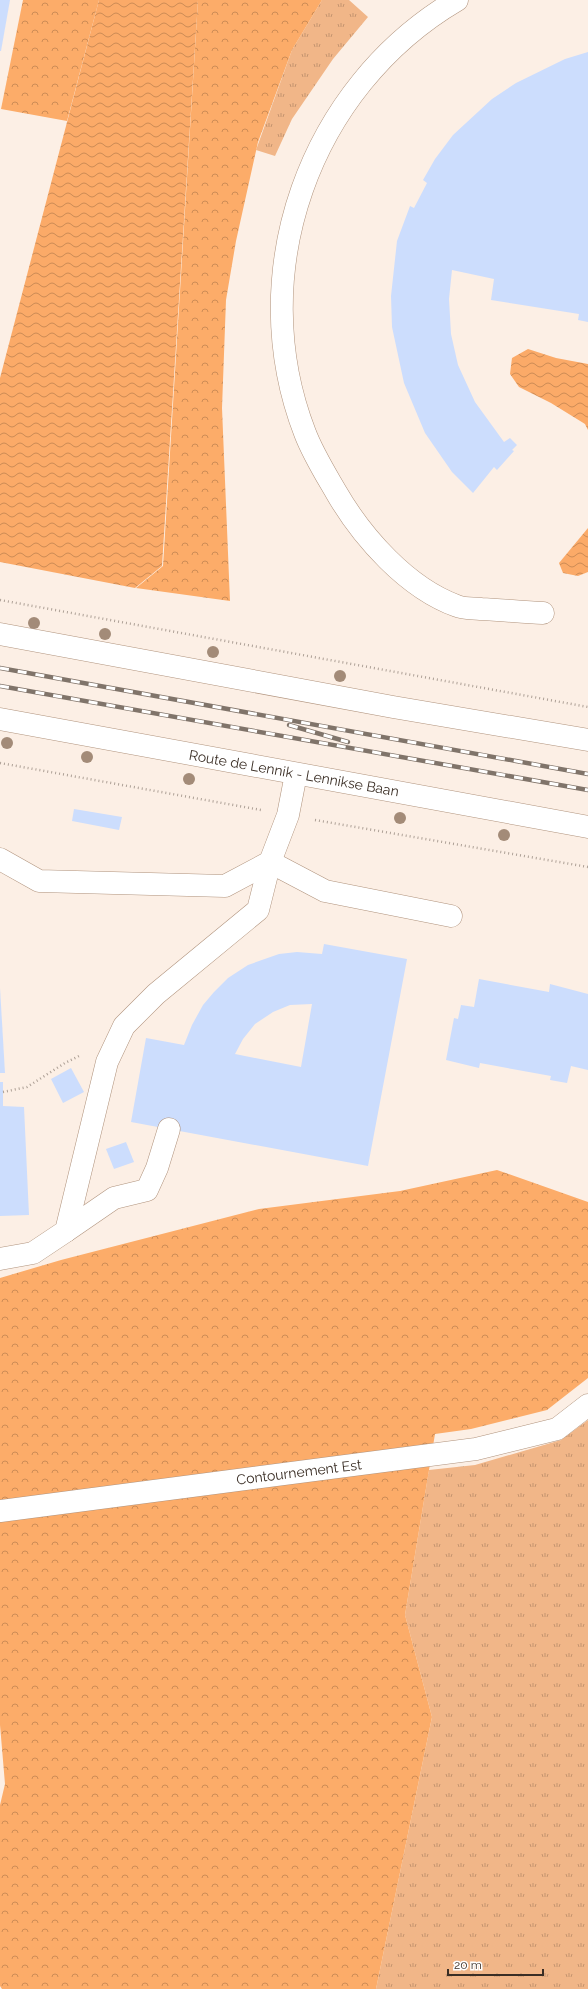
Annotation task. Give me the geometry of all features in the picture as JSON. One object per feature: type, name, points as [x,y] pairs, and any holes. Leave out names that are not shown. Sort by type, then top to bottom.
[{"type":"main road","points":[[457,0],[408,34],[378,63],[353,92],[332,123],[312,162],[298,201],[287,243],[282,284],[282,314],[287,364],[294,396],[303,426],[319,464],[346,509],[367,536],[396,567],[423,590],[458,607],[543,613]]},
{"type":"main road","points":[[0,634],[385,705],[588,740]]},
{"type":"main road","name":"Route de Lennik - Lennikse Baan","points":[[0,719],[588,827]]},
{"type":"main road","points":[[66,1231],[107,1062],[124,1026],[156,994],[258,910],[270,862],[288,815],[296,774]]},
{"type":"main road","points":[[0,859],[39,881],[225,886],[270,862]]},
{"type":"main road","points":[[270,862],[325,891],[451,916]]},
{"type":"main road","points":[[0,1260],[33,1254],[114,1198],[147,1190],[157,1168],[169,1129]]},
{"type":"main road","name":"Contournement Est","points":[[0,1511],[476,1449],[557,1429],[588,1405]]},
{"type":"path","points":[[0,600],[588,707]]},
{"type":"path","points":[[4,1092],[26,1087],[65,1062]]},
{"type":"green space","points":[[23,0],[99,0],[67,121],[1,109]]},
{"type":"green space","points":[[198,0],[322,0],[292,50],[258,142],[236,241],[226,300],[222,408],[230,601],[136,588],[163,566]]},
{"type":"green space","points":[[322,0],[349,0],[368,17],[333,59],[292,119],[275,156],[256,150],[292,50]]},
{"type":"green space","points":[[497,1170],[588,1202],[588,1378],[547,1410],[471,1429],[435,1434],[405,1615],[432,1717],[376,1989],[2,1989],[0,1986],[0,1805],[5,1784],[0,1725],[0,1278],[61,1260],[259,1209],[400,1191]]},
{"type":"green space","points":[[588,1420],[588,1989],[376,1989],[432,1717],[405,1615],[429,1470],[475,1465],[561,1440]]},
{"type":"water","points":[[99,0],[198,0],[162,566],[135,588],[0,562],[0,378]]},
{"type":"water","points":[[528,349],[556,358],[588,364],[588,430],[585,424],[551,403],[519,387],[510,374],[512,358]]},
{"type":"water","points":[[588,528],[588,572],[578,576],[563,573],[559,563]]},
{"type":"building","points":[[0,0],[10,0],[1,51],[0,51]]},
{"type":"building","points":[[588,52],[588,322],[578,320],[579,314],[491,300],[494,279],[452,270],[449,299],[451,334],[458,365],[475,402],[504,442],[510,438],[517,445],[512,450],[514,451],[497,470],[494,467],[473,493],[452,472],[425,433],[404,383],[392,327],[391,296],[397,241],[410,206],[414,208],[427,183],[423,180],[435,159],[453,135],[492,99],[516,83],[565,59]]},
{"type":"building","points":[[74,809],[122,817],[119,830],[72,821]]},
{"type":"building","points":[[324,944],[407,959],[368,1166],[131,1122],[146,1038],[184,1045],[192,1025],[203,1005],[228,978],[248,965],[279,954],[297,952],[322,954]],"holes":[[[312,1004],[301,1067],[235,1054],[243,1039],[255,1024],[273,1012],[290,1005]]]},
{"type":"building","points":[[479,979],[549,992],[550,984],[588,994],[588,1070],[571,1066],[567,1083],[550,1080],[551,1076],[480,1063],[479,1068],[446,1060],[454,1018],[458,1019],[461,1005],[474,1007]]},
{"type":"building","points":[[0,988],[5,1073],[0,1073]]},
{"type":"building","points":[[71,1068],[84,1092],[63,1103],[51,1079]]},
{"type":"building","points":[[0,1082],[3,1082],[3,1106],[24,1107],[29,1215],[0,1216]]},
{"type":"building","points":[[126,1142],[134,1162],[114,1169],[106,1149]]},
{"type":"railway","points":[[0,668],[588,774]]},
{"type":"railway","points":[[0,686],[588,790]]},
{"type":"railway","points":[[289,725],[348,742]]}]
